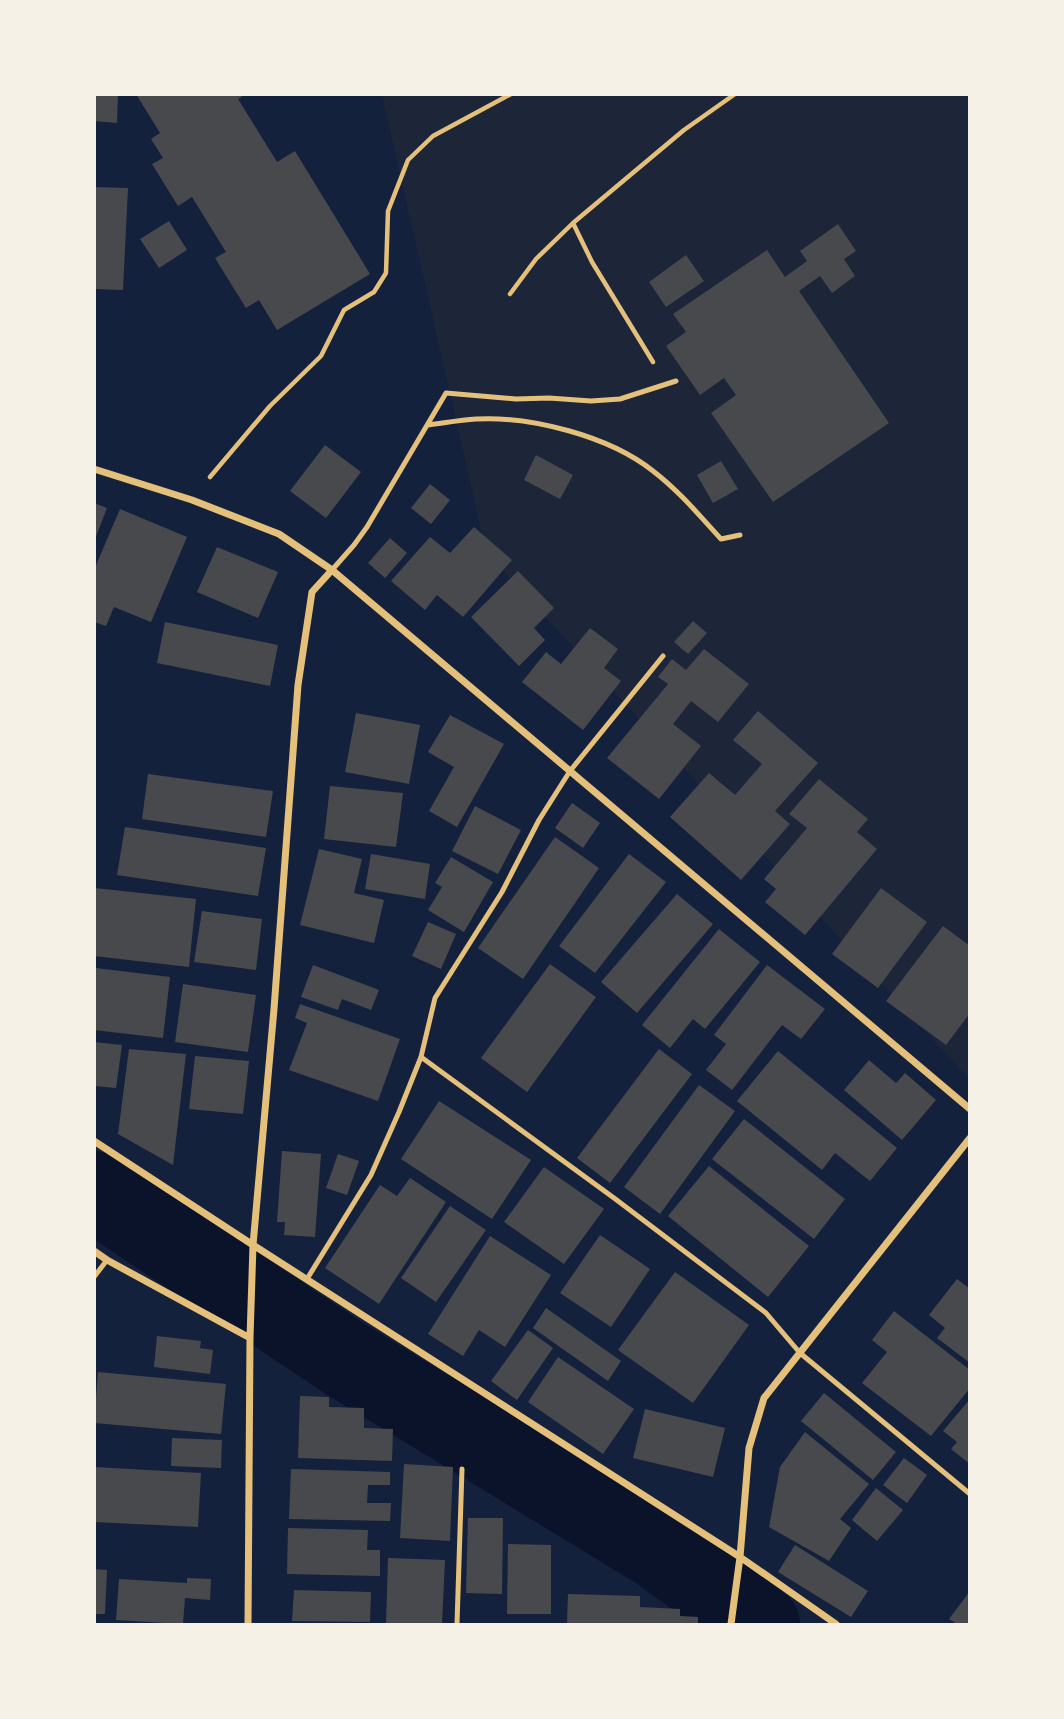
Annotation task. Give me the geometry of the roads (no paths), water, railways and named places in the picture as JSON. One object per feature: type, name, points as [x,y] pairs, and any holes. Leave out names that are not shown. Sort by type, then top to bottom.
[{"type":"street","points":[[94,469],[192,500],[279,534],[332,570],[970,1109]]},
{"type":"street","points":[[248,1625],[253,1245],[298,685],[312,592],[332,570]]},
{"type":"street","points":[[731,1625],[749,1448],[764,1398],[970,1138]]},
{"type":"street","points":[[94,1142],[740,1557],[836,1625]]},
{"type":"street","points":[[94,1251],[250,1338]]},
{"type":"lane","points":[[332,570],[355,545],[446,393],[516,399],[591,401],[620,399],[676,381]]},
{"type":"lane","points":[[428,425],[475,419],[520,420],[571,432],[615,447],[652,470],[677,491],[721,539],[740,535]]},
{"type":"lane","points":[[307,1279],[371,1175],[421,1057],[435,998],[502,892],[539,820],[570,771],[663,656]]},
{"type":"lane","points":[[421,1057],[766,1313],[800,1353],[970,1494]]},
{"type":"lane","points":[[94,1277],[107,1260]]},
{"type":"lane","points":[[457,1625],[462,1469]]},
{"type":"waterway","points":[[94,1191],[347,1360],[657,1549],[760,1624]]}]
